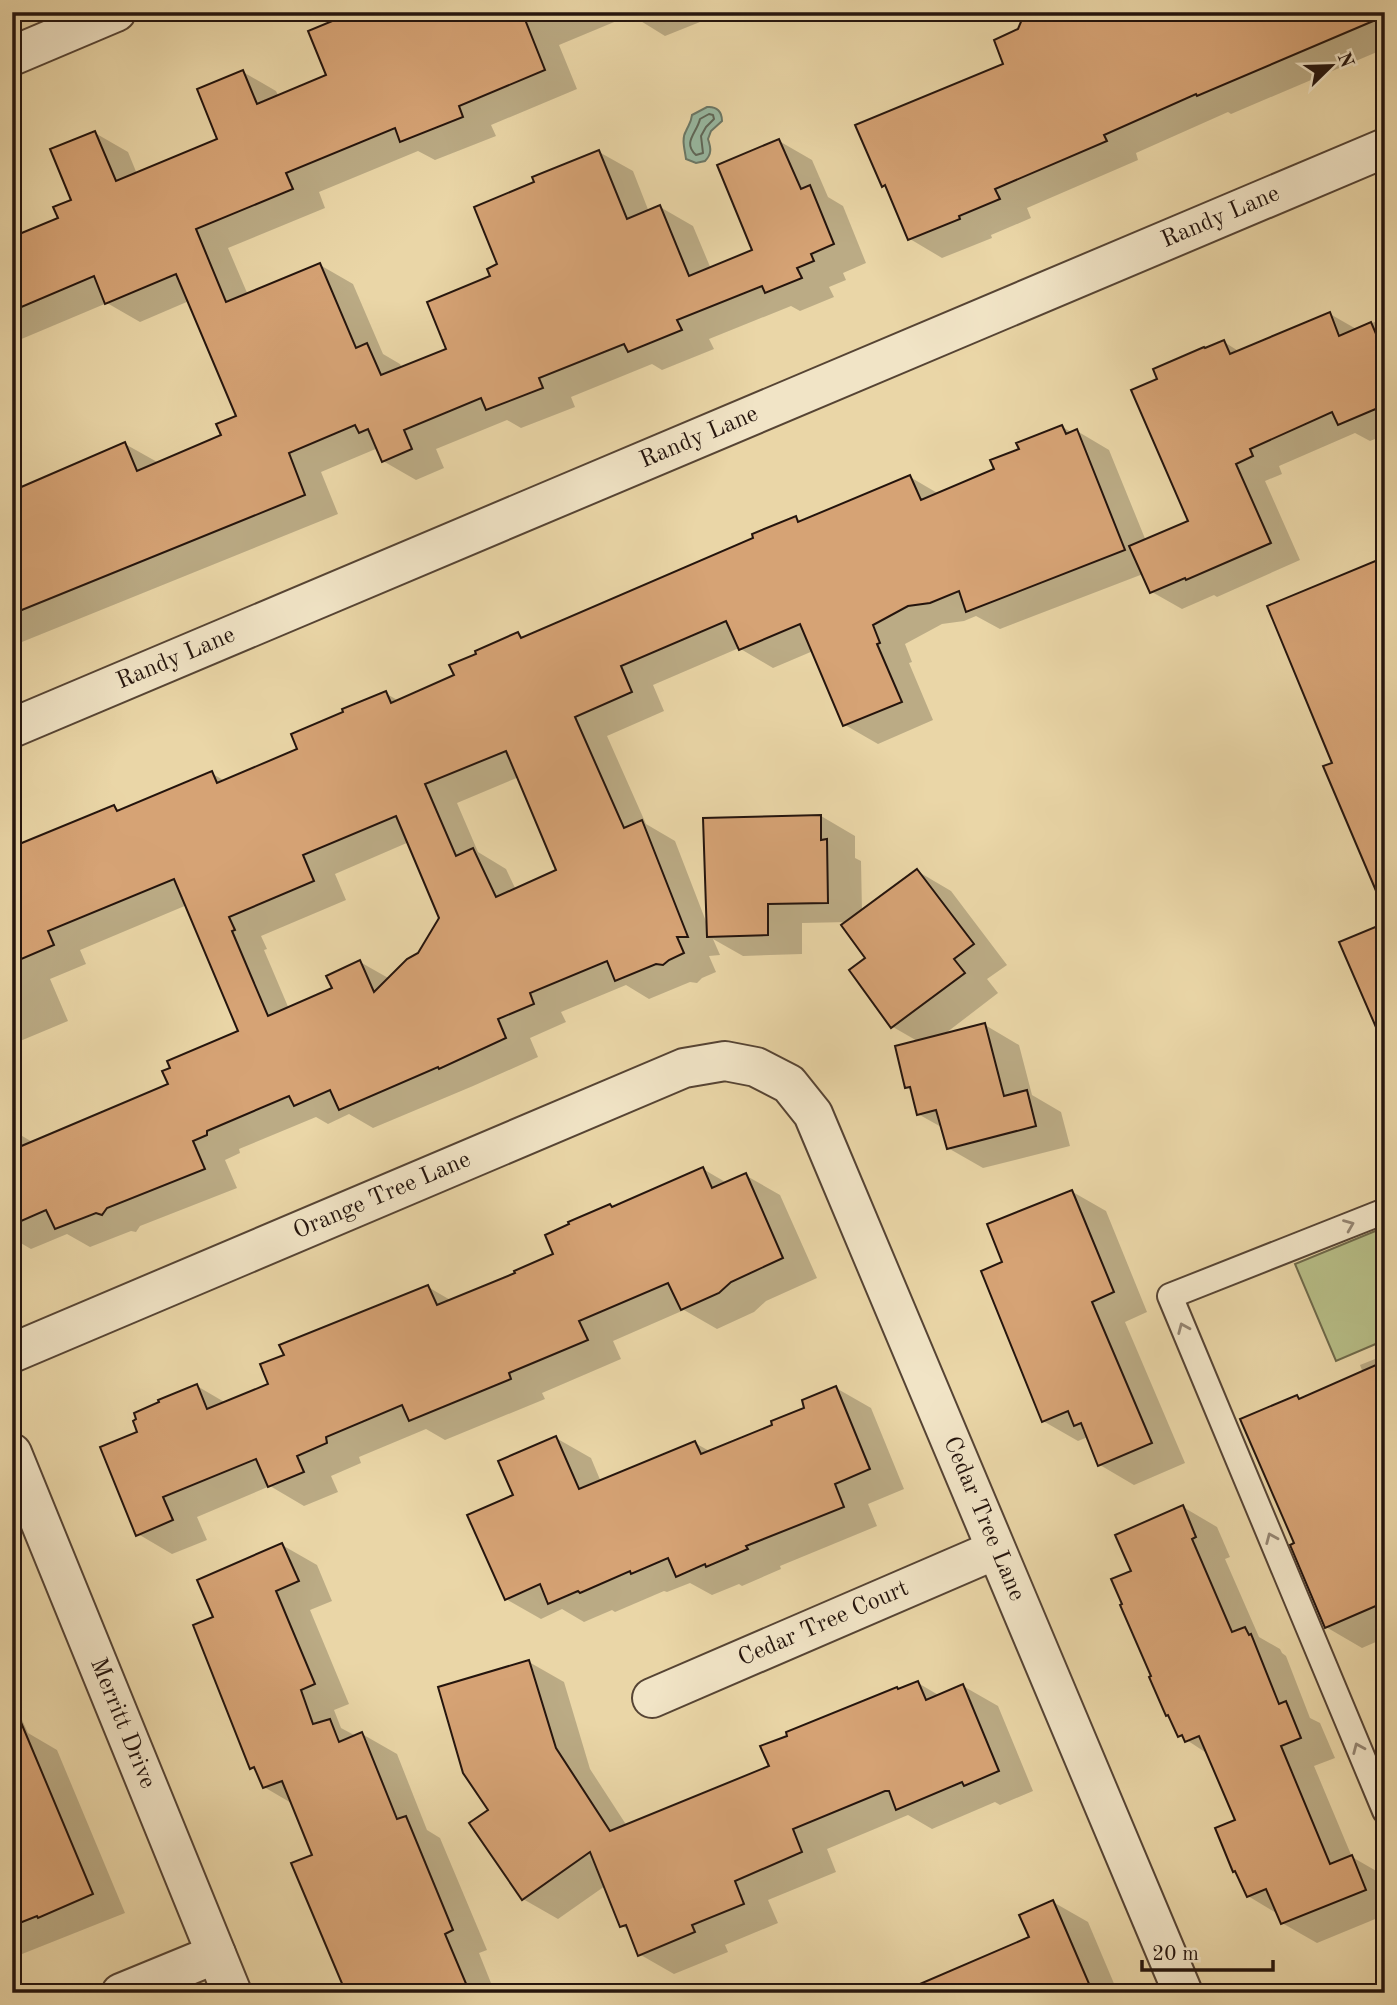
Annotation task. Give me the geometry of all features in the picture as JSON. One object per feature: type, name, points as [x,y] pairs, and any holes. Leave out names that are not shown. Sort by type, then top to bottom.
[{"type":"street","points":[[12,56],[116,12]]},
{"type":"street","name":"Randy Lane","points":[[12,728],[1385,148]]},
{"type":"street","name":"Orange Tree Lane","points":[[12,1353],[684,1068],[724,1061],[757,1067]]},
{"type":"street","name":"Cedar Tree Lane","points":[[757,1067],[789,1084],[813,1114],[1183,1993]]},
{"type":"street","name":"Merritt Drive","points":[[12,1453],[232,1993]]},
{"type":"street","name":"Cedar Tree Court","points":[[652,1698],[995,1550]]},
{"type":"street","points":[[121,1993],[216,1954]]},
{"type":"lane","points":[[1385,1211],[1170,1296],[1385,1811]]},
{"type":"shaded area","points":[[1385,1227],[1385,1340],[1336,1361],[1295,1264]]},
{"type":"water","points":[[707,107],[718,110],[722,121],[711,131],[708,139],[709,156],[705,161],[696,163],[686,159],[684,137],[692,115]]},
{"type":"building","points":[[354,12],[522,12],[545,70],[459,106],[463,117],[400,142],[395,128],[286,173],[293,189],[196,229],[226,302],[320,263],[356,348],[367,343],[381,375],[446,349],[427,302],[490,276],[487,269],[497,264],[474,207],[534,182],[532,177],[599,150],[627,219],[660,205],[689,276],[752,250],[717,165],[779,139],[801,189],[810,185],[834,244],[811,254],[814,261],[797,268],[802,278],[765,293],[762,286],[677,320],[682,330],[628,352],[624,344],[539,378],[543,388],[486,410],[481,398],[404,430],[412,449],[382,462],[368,429],[359,433],[355,425],[289,453],[305,495],[12,614],[12,491],[125,442],[137,471],[221,435],[216,424],[236,416],[176,274],[105,304],[94,276],[12,311],[12,237],[58,218],[53,207],[71,200],[50,149],[95,131],[116,181],[217,139],[197,89],[243,70],[257,104],[326,75],[308,31]]},
{"type":"building","points":[[1025,12],[1385,12],[1385,16],[1104,135],[1107,141],[995,189],[1000,199],[908,240],[885,185],[882,187],[855,125],[1003,64],[994,40],[1018,29]]},
{"type":"building","points":[[1330,312],[1339,336],[1371,322],[1385,355],[1385,405],[1338,425],[1332,412],[1250,449],[1253,456],[1236,464],[1271,543],[1150,593],[1129,546],[1188,521],[1131,390],[1157,379],[1153,369],[1204,347],[1224,340],[1230,354]]},
{"type":"building","points":[[1062,425],[1066,434],[1077,429],[1125,550],[966,612],[959,591],[930,603],[908,606],[873,625],[880,643],[877,644],[902,702],[843,726],[800,624],[739,650],[726,621],[621,666],[632,692],[575,717],[624,828],[642,820],[688,937],[677,937],[684,953],[663,965],[656,964],[615,981],[607,961],[530,993],[534,1004],[498,1019],[506,1038],[339,1110],[330,1090],[294,1106],[289,1096],[207,1131],[207,1135],[193,1141],[205,1169],[107,1208],[102,1215],[96,1213],[55,1229],[46,1210],[12,1225],[12,1150],[168,1084],[162,1071],[170,1068],[167,1061],[238,1031],[174,879],[48,931],[54,945],[12,963],[12,847],[114,805],[117,811],[212,771],[217,783],[297,749],[291,734],[343,712],[342,709],[386,691],[391,703],[454,675],[449,665],[476,654],[475,651],[518,632],[521,638],[753,538],[752,534],[796,516],[798,522],[910,475],[921,500],[994,469],[990,460],[1019,449],[1016,443]],"holes":[[[506,751],[556,870],[496,897],[473,848],[456,856],[425,784]],[[396,816],[439,918],[418,953],[407,959],[374,992],[360,960],[326,976],[332,988],[268,1016],[232,931],[235,930],[229,917],[314,881],[303,855]]]},
{"type":"building","points":[[1385,557],[1385,912],[1323,766],[1332,763],[1267,606]]},
{"type":"building","points":[[821,815],[821,840],[827,839],[828,903],[768,904],[768,935],[707,937],[703,818]]},
{"type":"building","points":[[917,869],[974,944],[954,959],[965,973],[891,1028],[849,970],[865,958],[841,925]]},
{"type":"building","points":[[1385,923],[1385,1048],[1339,942]]},
{"type":"building","points":[[985,1023],[1004,1096],[1027,1090],[1036,1126],[947,1149],[936,1110],[917,1115],[910,1087],[905,1088],[895,1046]]},
{"type":"building","points":[[703,1167],[712,1188],[746,1173],[783,1258],[731,1282],[719,1293],[681,1310],[668,1283],[579,1321],[588,1340],[509,1373],[511,1379],[409,1421],[402,1405],[326,1437],[327,1443],[297,1456],[304,1472],[268,1487],[256,1459],[163,1497],[173,1520],[136,1536],[100,1447],[137,1432],[133,1421],[136,1419],[134,1413],[197,1384],[207,1409],[268,1384],[260,1364],[284,1355],[279,1345],[428,1285],[437,1305],[515,1273],[514,1271],[553,1254],[545,1235],[569,1224],[568,1222],[610,1204],[612,1207]]},
{"type":"building","points":[[1072,1190],[1114,1292],[1092,1302],[1152,1443],[1098,1466],[1081,1423],[1074,1426],[1068,1411],[1042,1422],[981,1271],[1002,1262],[987,1224]]},
{"type":"building","points":[[1385,1361],[1385,1602],[1325,1628],[1290,1545],[1294,1543],[1240,1419],[1297,1395],[1299,1399]]},
{"type":"building","points":[[836,1386],[870,1469],[835,1484],[844,1507],[746,1546],[748,1549],[706,1567],[705,1564],[676,1577],[668,1558],[548,1604],[540,1584],[505,1600],[467,1515],[513,1495],[498,1461],[556,1436],[579,1489],[695,1441],[701,1454],[772,1425],[771,1421],[804,1408],[802,1400]]},
{"type":"building","points":[[1183,1505],[1196,1537],[1192,1539],[1232,1632],[1245,1627],[1249,1635],[1251,1634],[1279,1704],[1286,1701],[1301,1738],[1281,1746],[1330,1864],[1352,1855],[1366,1890],[1281,1924],[1266,1889],[1247,1897],[1235,1871],[1233,1872],[1215,1828],[1235,1820],[1199,1736],[1185,1742],[1182,1735],[1178,1737],[1168,1715],[1166,1716],[1111,1579],[1131,1571],[1115,1535]]},
{"type":"building","points":[[282,1543],[299,1581],[276,1591],[315,1684],[301,1690],[313,1724],[330,1719],[339,1742],[362,1732],[397,1819],[406,1816],[453,1930],[445,1934],[470,1993],[346,1993],[291,1863],[312,1855],[282,1781],[263,1788],[254,1767],[250,1769],[193,1625],[213,1617],[197,1580]]},
{"type":"building","points":[[529,1660],[556,1748],[610,1831],[769,1766],[760,1746],[787,1736],[786,1732],[918,1681],[926,1700],[963,1684],[999,1771],[964,1786],[962,1782],[896,1810],[889,1791],[885,1791],[793,1829],[802,1852],[735,1881],[744,1904],[692,1925],[695,1932],[638,1956],[626,1925],[620,1927],[590,1852],[522,1900],[469,1823],[488,1810],[463,1773],[438,1687]]},
{"type":"building","points":[[12,1701],[93,1894],[38,1918],[37,1916],[12,1926]]},
{"type":"building","points":[[1053,1900],[1093,1993],[899,1993],[1029,1937],[1019,1915]]}]
